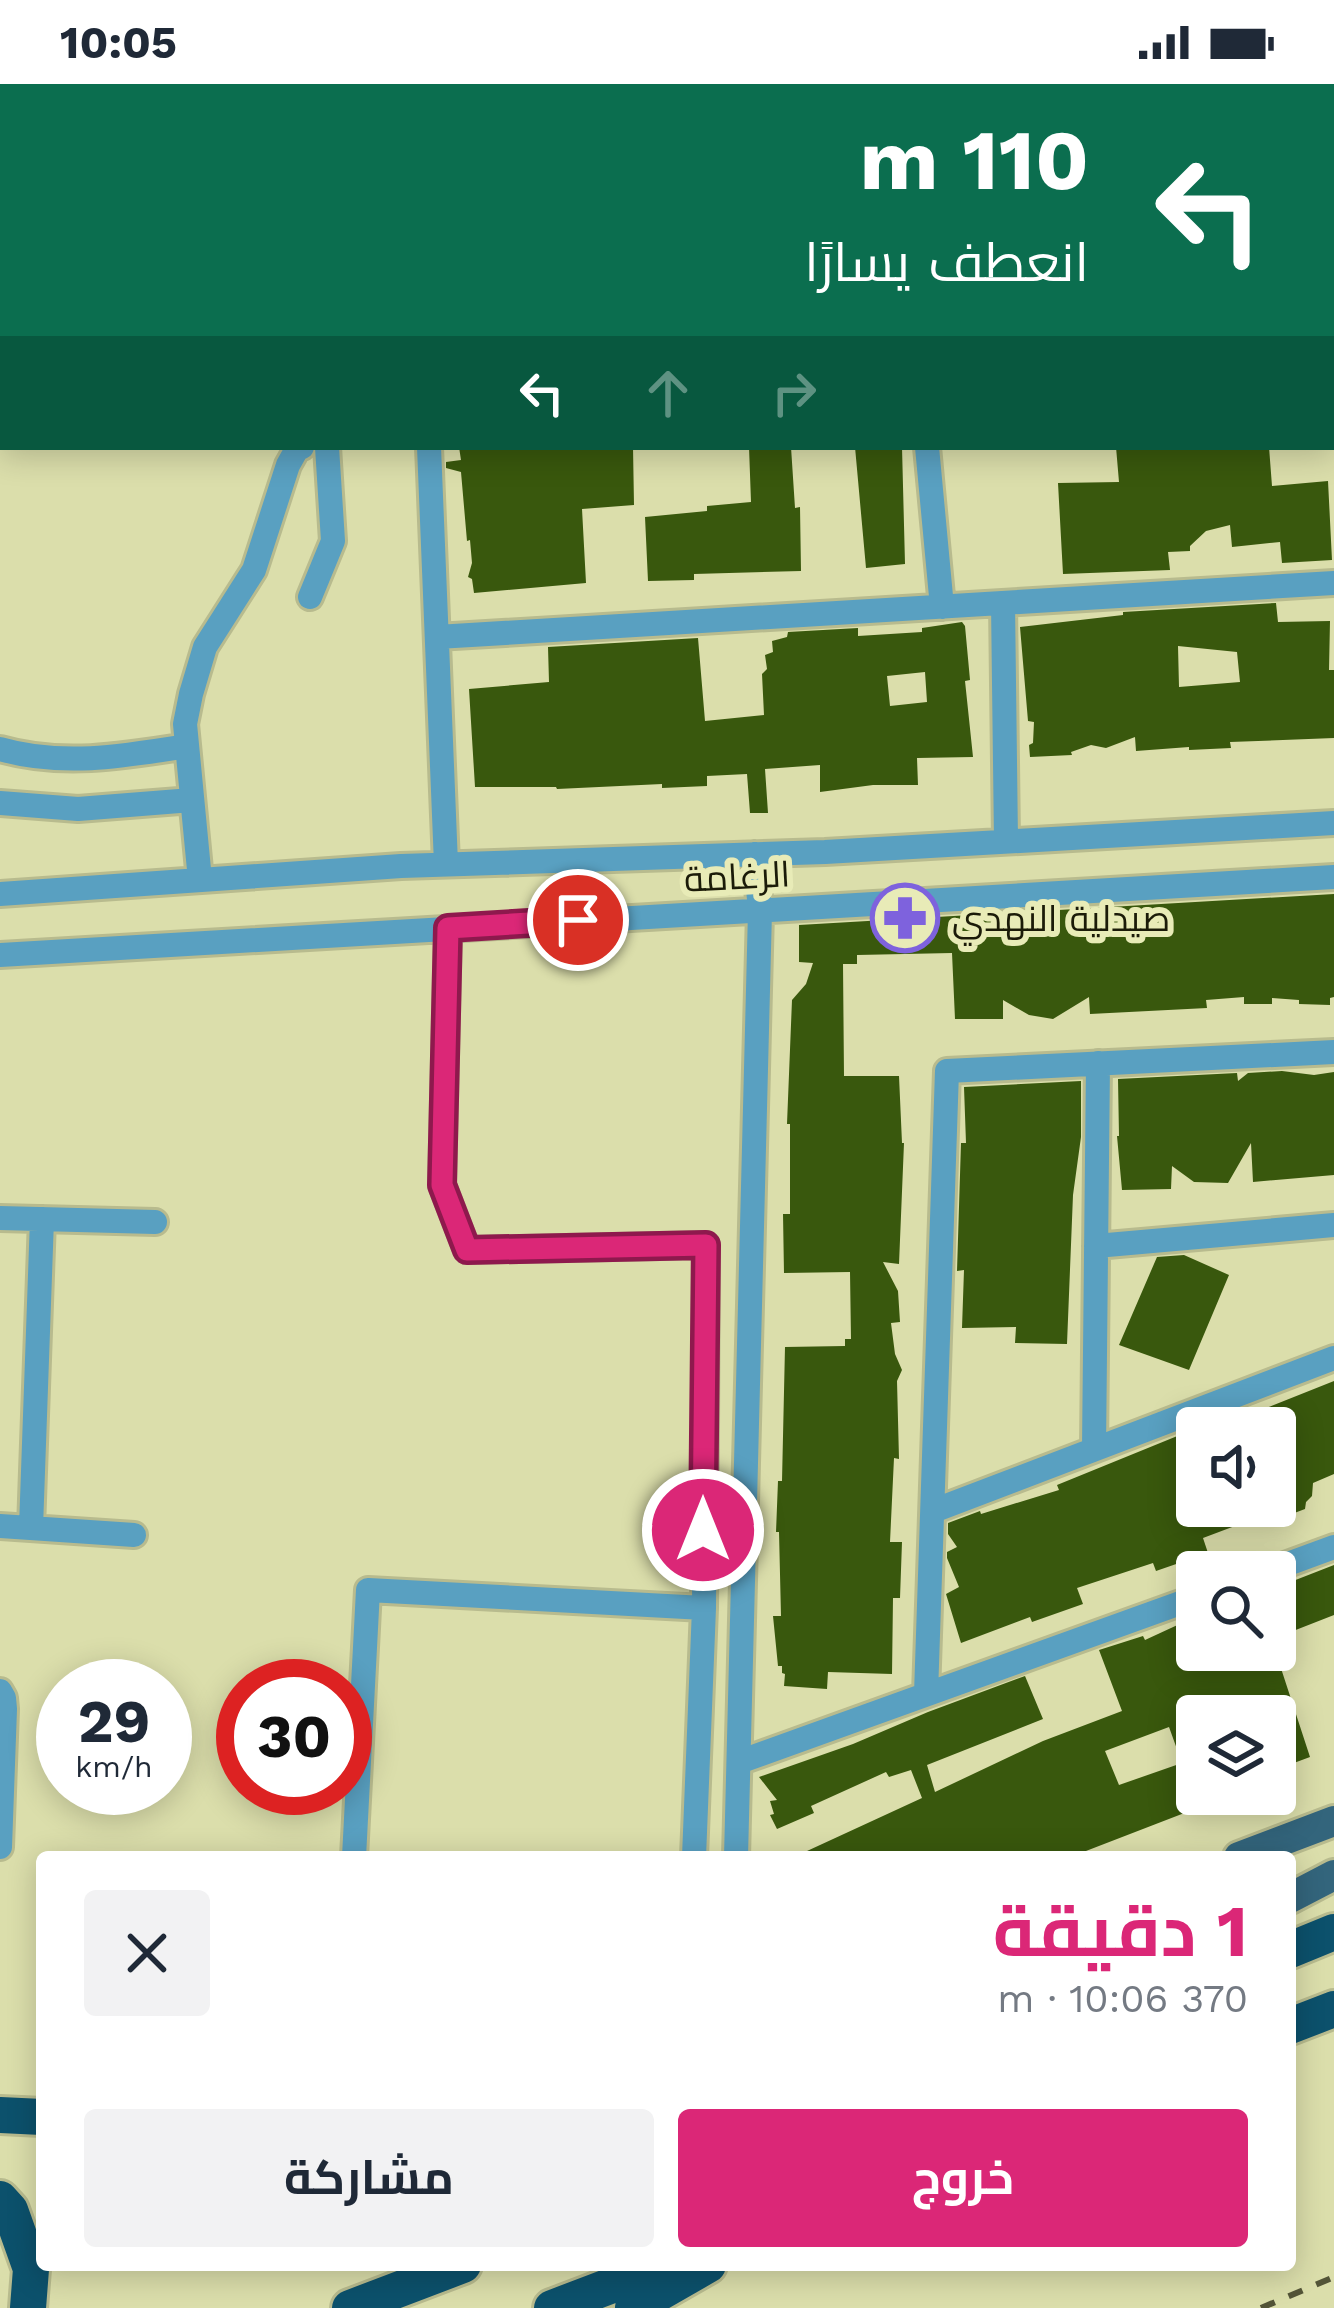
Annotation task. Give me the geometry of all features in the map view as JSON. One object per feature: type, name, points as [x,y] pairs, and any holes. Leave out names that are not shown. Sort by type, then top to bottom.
[{"type":"highway","points":[[1296,1947],[1334,1933]]},
{"type":"highway","points":[[1296,2024],[1334,2009]]},
{"type":"highway","points":[[0,2115],[36,2117]]},
{"type":"highway","points":[[0,2199],[10,2210],[31,2269],[28,2308]]},
{"type":"highway","points":[[350,2308],[447,2271]]},
{"type":"highway","points":[[552,2308],[649,2271]]},
{"type":"highway","points":[[633,2308],[698,2271]]},
{"type":"main road","points":[[1255,1851],[1334,1821]]},
{"type":"main road","points":[[1296,1895],[1334,1875]]},
{"type":"street","points":[[200,880],[185,724],[205,646],[254,570],[296,450]]},
{"type":"street","points":[[310,597],[333,541],[327,450]]},
{"type":"street","points":[[429,450],[446,864]]},
{"type":"street","points":[[926,450],[942,607]]},
{"type":"street","points":[[284,479],[329,474]]},
{"type":"street","points":[[437,637],[1334,583]]},
{"type":"street","points":[[1003,603],[1006,842]]},
{"type":"street","points":[[0,748],[64,759],[106,759],[187,746]]},
{"type":"street","points":[[0,803],[78,809],[192,800]]},
{"type":"street","name":"الرغامة","points":[[0,894],[446,864],[755,854],[1334,823]]},
{"type":"street","points":[[736,1851],[760,911],[755,854]]},
{"type":"street","name":"الرغامة","points":[[0,955],[1334,877]]},
{"type":"street","points":[[448,928],[442,1185],[467,1250],[706,1245],[704,1607],[694,1851]]},
{"type":"street","points":[[926,1694],[947,1070],[1334,1052]]},
{"type":"street","points":[[1094,1449],[1098,1064]]},
{"type":"street","points":[[0,1218],[155,1222]]},
{"type":"street","points":[[31,1528],[42,1219]]},
{"type":"street","points":[[1096,1246],[1334,1225]]},
{"type":"street","points":[[933,1510],[1334,1358]]},
{"type":"street","points":[[0,1526],[134,1535]]},
{"type":"street","points":[[1296,1561],[1334,1547]]},
{"type":"street","points":[[354,1851],[368,1590],[704,1607]]},
{"type":"street","points":[[739,1762],[1176,1605]]},
{"type":"street","points":[[0,1691],[5,1708],[0,1847]]},
{"type":"building","points":[[459,450],[633,450],[634,505],[582,509],[586,583],[474,593],[468,577],[472,563],[461,472],[446,468],[446,462],[461,460]]},
{"type":"building","points":[[749,450],[791,450],[795,508],[800,507],[801,571],[694,574],[694,580],[648,581],[645,517],[751,502]]},
{"type":"building","points":[[855,450],[902,450],[905,564],[866,568]]},
{"type":"building","points":[[1116,450],[1269,450],[1272,486],[1328,481],[1332,560],[1282,563],[1280,542],[1232,547],[1230,525],[1206,531],[1190,551],[1168,552],[1170,570],[1063,574],[1058,483],[1119,482]]},
{"type":"building","points":[[1276,603],[1278,622],[1330,621],[1334,738],[1136,751],[1135,737],[1106,748],[1091,745],[1072,755],[1030,757],[1034,722],[1028,721],[1020,627],[1123,612]],"holes":[[[1178,646],[1237,652],[1240,682],[1179,687]]]},
{"type":"building","points":[[962,622],[965,626],[973,757],[917,758],[918,785],[820,792],[820,765],[765,769],[768,813],[750,813],[747,774],[707,776],[707,786],[475,787],[469,689],[549,682],[548,647],[698,638],[705,721],[764,715],[765,655],[773,652],[772,641],[787,637],[788,632],[858,628],[858,636],[922,632],[922,628]],"holes":[[[925,672],[927,702],[890,706],[887,676]]]},
{"type":"building","points":[[1334,894],[1334,997],[1330,1005],[1272,998],[1272,1004],[1244,1004],[1244,997],[1206,1000],[1207,1008],[1090,1014],[1089,997],[1053,1019],[1029,1015],[1003,1000],[1003,1019],[955,1019],[952,953],[857,955],[857,964],[843,964],[844,1076],[899,1076],[904,1143],[899,1264],[883,1262],[898,1291],[900,1322],[891,1323],[902,1370],[897,1381],[899,1459],[894,1458],[890,1542],[902,1542],[900,1598],[893,1598],[892,1674],[828,1672],[827,1689],[784,1686],[773,1616],[781,1616],[776,1532],[785,1347],[845,1346],[845,1339],[851,1339],[850,1272],[784,1273],[783,1214],[790,1214],[787,1124],[792,1000],[806,984],[813,963],[799,962],[799,925]]},
{"type":"building","points":[[1334,1072],[1334,1175],[1253,1182],[1251,1143],[1228,1183],[1194,1182],[1172,1166],[1171,1189],[1122,1190],[1118,1079],[1237,1073],[1238,1081],[1248,1073]]},
{"type":"building","points":[[1081,1081],[1067,1344],[1015,1343],[1016,1327],[962,1328],[964,1270],[957,1271],[961,1143],[966,1143],[964,1087]]},
{"type":"building","points":[[1184,1255],[1229,1275],[1189,1370],[1119,1345],[1157,1257]]},
{"type":"building","points":[[1334,1381],[1334,1474],[1313,1483],[1305,1509],[1296,1512],[1296,1407],[1269,1407]]},
{"type":"building","points":[[1176,1437],[1176,1527],[1232,1527],[1203,1538],[1207,1551],[1176,1551],[1176,1564],[1156,1571],[1153,1563],[1077,1588],[1083,1604],[1032,1622],[1030,1617],[961,1643],[946,1594],[959,1587],[947,1558],[947,1552],[957,1547],[948,1534],[948,1523],[1059,1490],[1057,1485]]},
{"type":"building","points":[[1334,1565],[1334,1615],[1296,1630],[1296,1580]]},
{"type":"building","points":[[1176,1626],[1176,1671],[1282,1671],[1290,1695],[1176,1695],[1176,1746],[1169,1727],[1105,1751],[1119,1785],[1176,1765],[1179,1815],[1086,1851],[807,1851],[922,1798],[911,1770],[889,1777],[886,1772],[811,1806],[814,1813],[777,1829],[770,1801],[777,1800],[759,1777],[1025,1676],[1043,1719],[927,1765],[935,1792],[1043,1741],[1122,1711],[1099,1650],[1143,1636],[1145,1640]]},
{"type":"building","points":[[1296,1714],[1310,1757],[1296,1762]]},
{"type":"railway","points":[[1261,2308],[1334,2277]]},
{"type":"place","name":"صيدلية النهدي","points":[[905,918]]},
{"type":"route","points":[[578,920],[448,928],[442,1185],[467,1250],[706,1245],[703,1530]]}]
